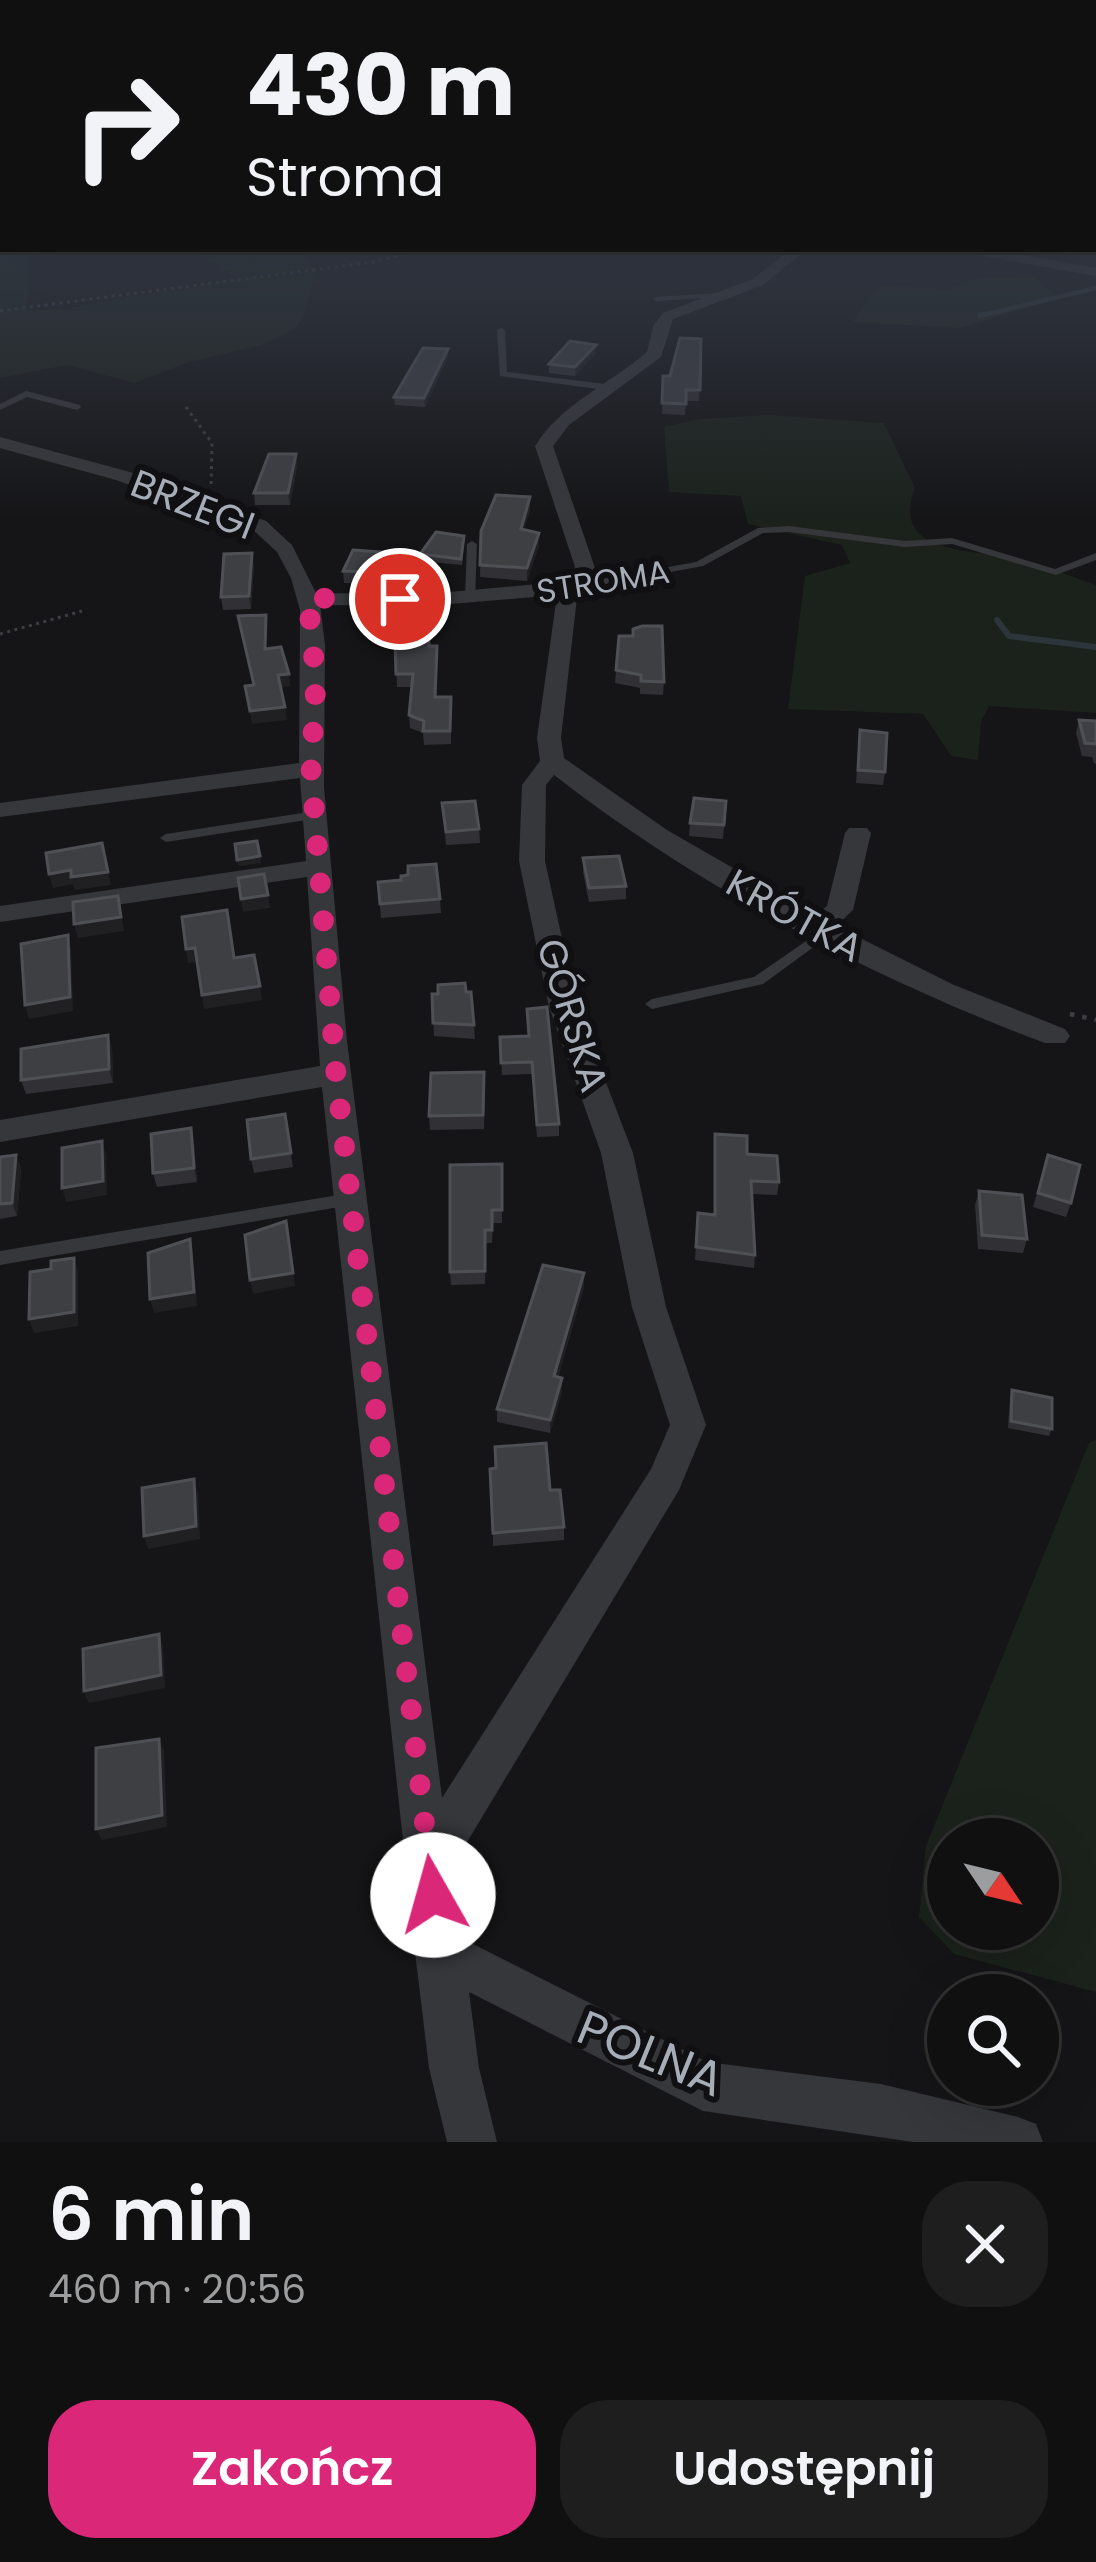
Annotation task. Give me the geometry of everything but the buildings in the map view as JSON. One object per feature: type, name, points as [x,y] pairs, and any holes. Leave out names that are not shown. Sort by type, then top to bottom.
[{"type":"street","name":"GÓRSKA","points":[[429,1863],[513,1719],[666,1478],[688,1425],[649,1307],[617,1153],[563,1007],[532,861],[534,784],[552,761],[549,738],[568,588],[585,568],[544,458],[544,446],[557,423],[613,388],[655,354],[665,321]]},
{"type":"street","name":"BRZEGI","points":[[0,442],[207,504],[277,537],[297,562],[308,598],[316,681],[311,769],[336,1074],[454,2068],[472,2142]]},
{"type":"street","name":"STROMA","points":[[308,598],[470,598],[568,588]]},
{"type":"street","name":"KRÓTKA","points":[[552,761],[671,846],[820,929],[957,1001],[1055,1036]]},
{"type":"street","points":[[0,810],[311,769]]},
{"type":"street","points":[[820,929],[840,910],[858,833]]},
{"type":"street","points":[[0,914],[320,867]]},
{"type":"street","points":[[0,1131],[336,1074]]},
{"type":"street","name":"POLNA","points":[[440,1952],[703,2086],[881,2109],[1018,2142]]},
{"type":"lane","points":[[501,330],[503,374],[613,388]]},
{"type":"lane","points":[[0,407],[26,394],[76,407]]},
{"type":"lane","name":"STROMA","points":[[568,588],[698,564],[761,530],[789,529],[905,544],[952,542],[1056,572],[1096,556]]},
{"type":"lane","points":[[470,598],[472,544]]},
{"type":"lane","points":[[166,838],[315,815]]},
{"type":"lane","points":[[652,1004],[758,981],[820,929]]},
{"type":"lane","points":[[0,1258],[351,1199]]},
{"type":"path","points":[[186,407],[203,422],[214,443],[216,469],[207,504]]},
{"type":"path","points":[[0,634],[82,610]]},
{"type":"shaded area","points":[[0,321],[301,321],[262,345],[189,362],[134,383],[67,365],[0,378]]},
{"type":"shaded area","points":[[853,321],[984,321],[960,328]]},
{"type":"shaded area","points":[[770,415],[884,423],[915,488],[910,511],[915,528],[926,539],[964,551],[1025,560],[1096,585],[1096,713],[989,706],[981,722],[978,760],[951,756],[923,714],[788,709],[805,576],[850,563],[842,545],[748,524],[741,496],[669,492],[664,427],[699,419]]},
{"type":"shaded area","points":[[1096,1440],[1096,1992],[1059,1982],[1059,1974],[1029,1974],[950,1950],[1059,1950],[1059,1818],[937,1818],[1089,1443]]},
{"type":"shaded area","points":[[927,1844],[927,1925],[919,1917]]},
{"type":"waterway","points":[[997,620],[1009,636],[1096,647]]},
{"type":"route","points":[[400,599],[308,598],[316,681],[311,769],[336,1074],[433,1895]]}]
